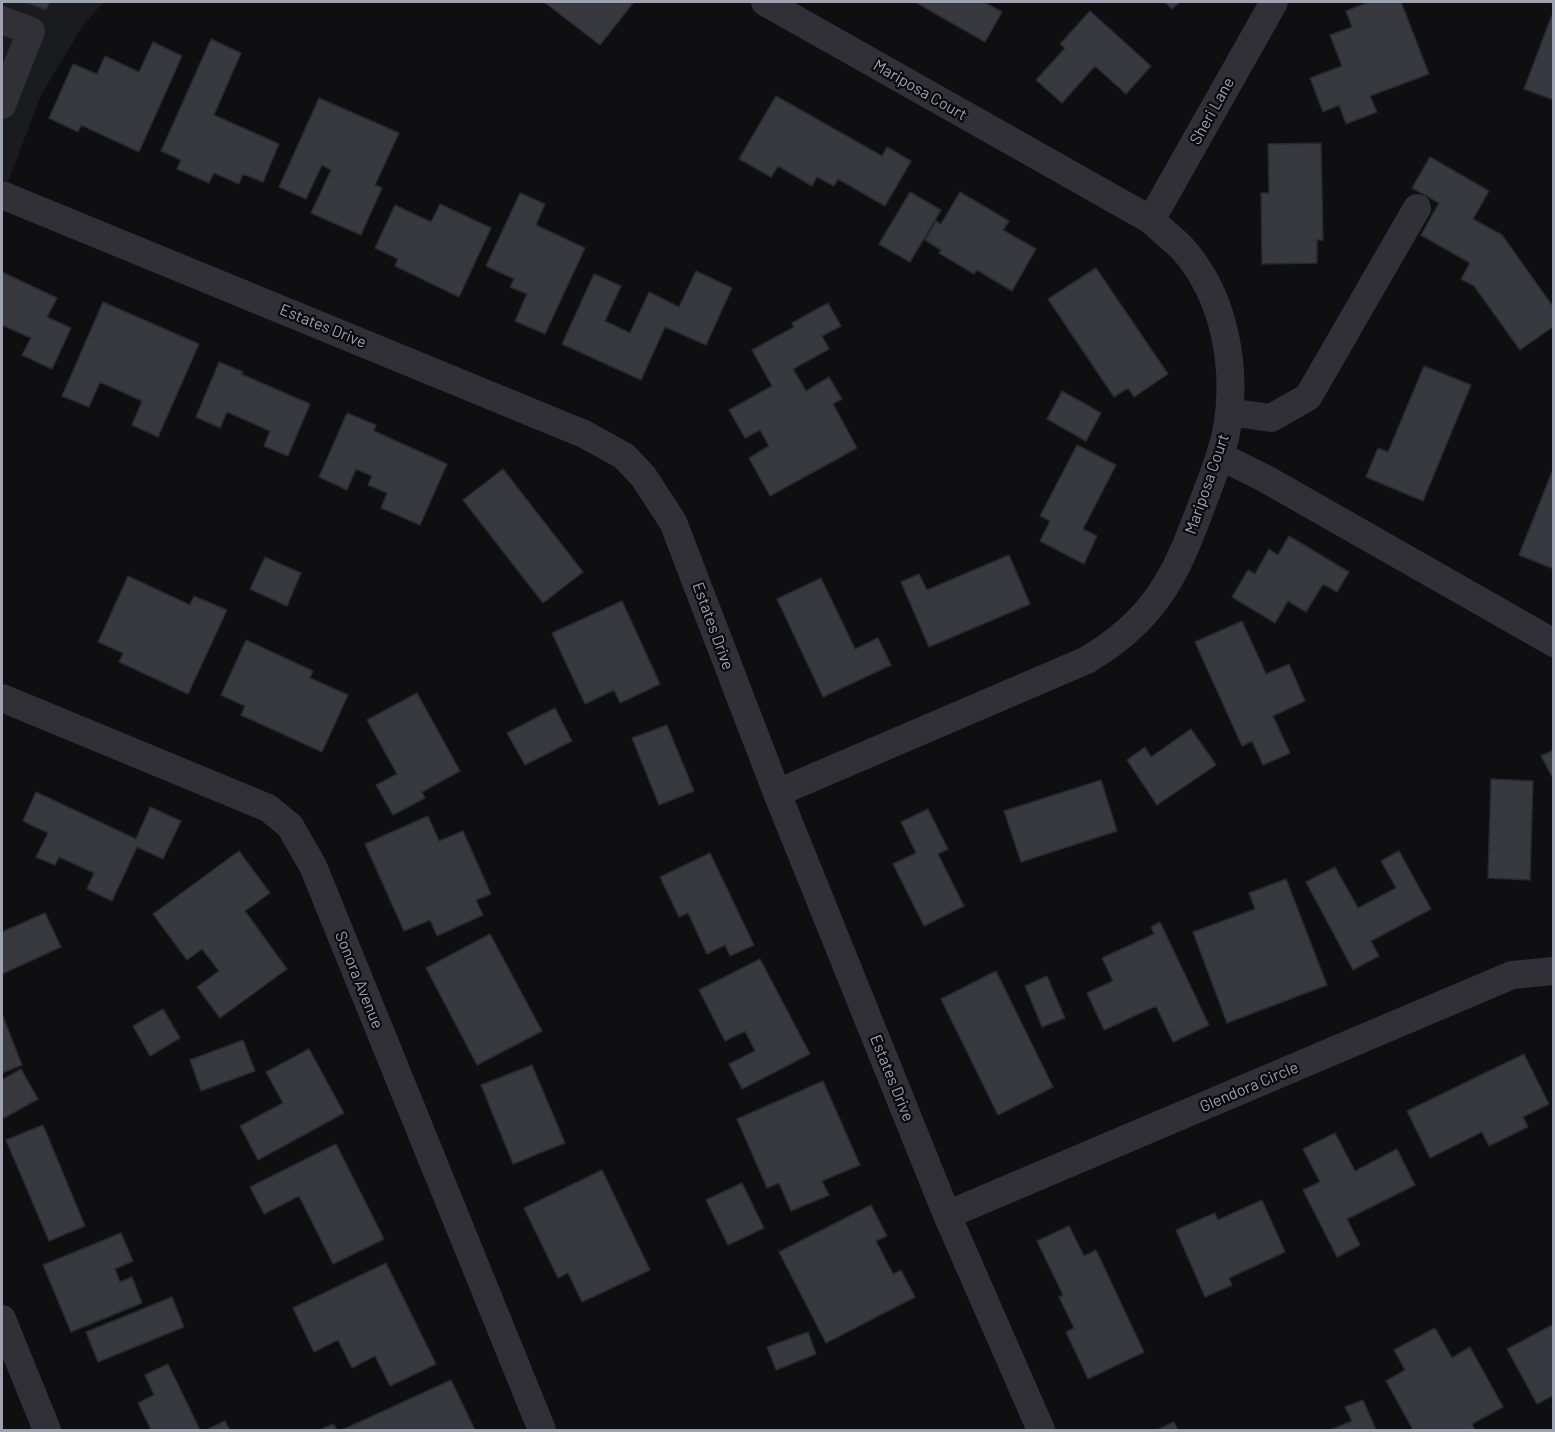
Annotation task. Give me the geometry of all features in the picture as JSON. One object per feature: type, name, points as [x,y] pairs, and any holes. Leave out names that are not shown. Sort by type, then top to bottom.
[{"type":"street","name":"Mariposa Court","points":[[765,2],[1151,220],[1182,249],[1210,293],[1228,346],[1232,377],[1229,412],[1220,456],[1178,563],[1153,607],[1116,643],[1087,660],[1044,680],[777,793]]},
{"type":"street","name":"Sheri Lane","points":[[1151,220],[1274,2]]},
{"type":"street","points":[[2,20],[31,31],[2,105]]},
{"type":"street","name":"Estates Drive","points":[[2,195],[584,434],[624,456],[643,476],[673,522],[777,793],[947,1215],[1041,1431]]},
{"type":"street","points":[[1229,412],[1271,418],[1308,397],[1417,208]]},
{"type":"street","points":[[1220,456],[1266,479],[1554,643]]},
{"type":"street","name":"Sonora Avenue","points":[[2,698],[268,808],[290,826],[314,866],[542,1431]]},
{"type":"street","name":"Glendora Circle","points":[[947,1215],[1512,975],[1554,971]]},
{"type":"street","points":[[2,1319],[47,1431]]},
{"type":"shaded area","points":[[2,2],[104,2],[84,24],[41,95],[8,182],[2,179]]},
{"type":"building","points":[[25,2],[50,2],[46,10]]},
{"type":"building","points":[[544,2],[631,2],[633,3],[600,45]]},
{"type":"building","points":[[915,2],[984,2],[1002,12],[985,42]]},
{"type":"building","points":[[1165,2],[1180,2],[1172,9]]},
{"type":"building","points":[[1369,2],[1401,2],[1429,74],[1370,96],[1377,112],[1346,124],[1339,105],[1323,112],[1310,78],[1342,66],[1330,35],[1352,27],[1346,11]]},
{"type":"building","points":[[1090,11],[1151,66],[1126,94],[1095,66],[1062,103],[1036,80],[1065,48],[1060,44]]},
{"type":"building","points":[[1552,15],[1554,15],[1554,100],[1524,89]]},
{"type":"building","points":[[211,39],[241,53],[214,115],[279,144],[263,182],[243,174],[239,184],[214,173],[209,183],[177,169],[181,160],[161,151]]},
{"type":"building","points":[[153,42],[182,56],[139,152],[81,125],[78,132],[49,118],[73,64],[97,74],[105,56],[139,72]]},
{"type":"building","points":[[776,96],[882,156],[887,147],[911,161],[885,206],[838,179],[834,186],[817,177],[812,186],[778,166],[771,177],[739,159]]},
{"type":"building","points":[[319,98],[399,133],[375,185],[382,188],[361,235],[311,213],[331,170],[322,165],[306,199],[279,187]]},
{"type":"building","points":[[1321,143],[1323,240],[1317,240],[1317,263],[1262,264],[1261,193],[1269,193],[1268,144]]},
{"type":"building","points":[[1430,157],[1489,191],[1473,219],[1502,235],[1554,308],[1554,326],[1520,350],[1474,286],[1461,279],[1470,263],[1421,235],[1439,203],[1412,188]]},
{"type":"building","points":[[910,192],[941,210],[910,262],[879,244]]},
{"type":"building","points":[[960,192],[1009,221],[1003,230],[1036,249],[1012,291],[977,270],[974,274],[939,253],[941,250],[925,240],[936,221],[941,224]]},
{"type":"building","points":[[520,193],[545,204],[536,225],[585,248],[545,334],[515,321],[527,294],[510,287],[514,279],[486,266]]},
{"type":"building","points":[[440,204],[491,228],[459,297],[395,266],[398,259],[375,248],[395,205],[431,222]]},
{"type":"building","points":[[1096,268],[1168,374],[1134,397],[1128,388],[1114,397],[1048,299]]},
{"type":"building","points":[[696,271],[732,288],[706,345],[665,327],[641,380],[562,344],[594,274],[621,286],[605,321],[630,333],[649,292],[679,307]]},
{"type":"building","points":[[2,272],[57,298],[47,317],[71,328],[52,369],[22,355],[31,338],[2,325]]},
{"type":"building","points":[[103,302],[199,344],[158,437],[132,425],[142,401],[100,382],[89,407],[62,396]]},
{"type":"building","points":[[828,303],[841,326],[822,336],[829,349],[793,369],[806,391],[829,377],[842,399],[833,404],[857,448],[770,496],[749,458],[769,446],[760,430],[745,438],[729,410],[772,386],[752,350],[794,327],[792,323]]},
{"type":"building","points":[[219,362],[310,404],[288,456],[264,446],[270,431],[227,412],[220,428],[196,417]]},
{"type":"building","points":[[1424,366],[1471,385],[1423,501],[1366,477],[1378,448],[1388,452]]},
{"type":"building","points":[[1062,391],[1101,413],[1086,441],[1047,419]]},
{"type":"building","points":[[347,413],[376,425],[374,431],[447,464],[420,525],[381,508],[387,493],[368,485],[372,476],[356,469],[347,490],[319,477]]},
{"type":"building","points":[[1077,445],[1116,465],[1083,529],[1097,536],[1084,564],[1040,541],[1050,521],[1040,516]]},
{"type":"building","points":[[1554,467],[1554,569],[1519,555]]},
{"type":"building","points":[[503,469],[583,572],[543,603],[463,500]]},
{"type":"building","points":[[1289,536],[1349,572],[1337,592],[1323,584],[1306,612],[1288,601],[1275,623],[1232,597],[1248,570],[1255,574],[1269,549],[1278,555]]},
{"type":"building","points":[[1009,555],[1030,604],[929,647],[901,582],[919,574],[927,590]]},
{"type":"building","points":[[265,557],[301,573],[287,606],[250,589]]},
{"type":"building","points":[[128,576],[190,605],[194,596],[227,610],[188,694],[119,662],[123,653],[98,642]]},
{"type":"building","points":[[821,578],[855,649],[878,638],[891,665],[823,697],[777,599]]},
{"type":"building","points":[[622,601],[660,684],[620,703],[614,690],[585,704],[552,633]]},
{"type":"building","points":[[1242,621],[1266,674],[1289,664],[1305,701],[1273,716],[1290,753],[1263,765],[1252,741],[1242,746],[1195,642]]},
{"type":"building","points":[[246,640],[313,671],[310,678],[348,695],[322,752],[241,715],[245,706],[221,695]]},
{"type":"building","points":[[417,693],[460,771],[422,792],[425,798],[393,815],[376,785],[397,774],[367,720]]},
{"type":"building","points":[[555,708],[572,741],[525,765],[507,733]]},
{"type":"building","points":[[667,725],[694,791],[659,805],[632,738]]},
{"type":"building","points":[[1191,729],[1216,765],[1157,805],[1127,760],[1145,747],[1151,757]]},
{"type":"building","points":[[1554,750],[1554,780],[1541,756]]},
{"type":"building","points":[[1491,779],[1533,781],[1530,880],[1488,878]]},
{"type":"building","points":[[1101,780],[1117,831],[1021,862],[1004,811]]},
{"type":"building","points":[[36,792],[136,839],[150,807],[181,821],[163,859],[137,847],[112,901],[87,889],[94,873],[59,857],[55,865],[36,857],[48,833],[23,821]]},
{"type":"building","points":[[928,809],[948,849],[938,854],[964,906],[924,926],[893,864],[916,853],[901,822]]},
{"type":"building","points":[[428,816],[439,841],[463,831],[491,894],[476,900],[483,915],[437,936],[430,920],[404,931],[365,844]]},
{"type":"building","points":[[239,851],[270,893],[245,911],[287,969],[220,1018],[197,987],[219,971],[202,949],[187,960],[153,914]]},
{"type":"building","points":[[1399,851],[1431,909],[1371,941],[1379,956],[1353,970],[1306,882],[1335,867],[1358,908],[1396,888],[1381,861]]},
{"type":"building","points":[[710,853],[754,945],[730,956],[725,945],[707,954],[688,913],[679,917],[660,877]]},
{"type":"building","points":[[1286,879],[1327,985],[1227,1023],[1193,932],[1255,909],[1249,893]]},
{"type":"building","points":[[45,913],[61,947],[2,974],[2,932]]},
{"type":"building","points":[[1160,922],[1209,1025],[1173,1042],[1156,1006],[1104,1030],[1087,993],[1113,981],[1102,958],[1154,934],[1151,927]]},
{"type":"building","points":[[490,934],[542,1031],[477,1065],[426,968]]},
{"type":"building","points":[[760,959],[810,1054],[742,1089],[729,1064],[755,1051],[745,1031],[725,1041],[699,990]]},
{"type":"building","points":[[996,971],[1053,1087],[998,1115],[941,999]]},
{"type":"building","points":[[1047,976],[1065,1018],[1042,1027],[1025,986]]},
{"type":"building","points":[[163,1009],[180,1038],[150,1056],[133,1026]]},
{"type":"building","points":[[2,1014],[22,1065],[2,1073]]},
{"type":"building","points":[[243,1040],[255,1071],[201,1091],[190,1060]]},
{"type":"building","points":[[309,1049],[344,1113],[258,1160],[240,1126],[283,1103],[266,1072]]},
{"type":"building","points":[[1524,1054],[1549,1104],[1523,1117],[1528,1127],[1489,1146],[1482,1132],[1430,1158],[1407,1111]]},
{"type":"building","points":[[532,1065],[565,1143],[513,1164],[481,1085]]},
{"type":"building","points":[[21,1069],[38,1099],[4,1118],[2,1080]]},
{"type":"building","points":[[823,1081],[860,1165],[822,1181],[829,1195],[791,1211],[779,1183],[767,1188],[737,1119]]},
{"type":"building","points":[[43,1125],[85,1226],[49,1241],[6,1140]]},
{"type":"building","points":[[1335,1133],[1355,1171],[1397,1149],[1415,1185],[1347,1219],[1360,1245],[1337,1257],[1303,1190],[1320,1182],[1303,1149]]},
{"type":"building","points":[[336,1144],[384,1239],[333,1264],[299,1196],[264,1214],[250,1187]]},
{"type":"building","points":[[602,1170],[650,1270],[582,1302],[568,1273],[558,1278],[524,1208]]},
{"type":"building","points":[[742,1183],[764,1228],[728,1245],[706,1200]]},
{"type":"building","points":[[1262,1200],[1285,1252],[1229,1278],[1232,1285],[1205,1297],[1176,1230],[1215,1213],[1218,1220]]},
{"type":"building","points":[[871,1205],[887,1236],[876,1241],[893,1274],[901,1270],[915,1297],[826,1343],[779,1252]]},
{"type":"building","points":[[1069,1226],[1084,1256],[1096,1250],[1144,1352],[1088,1379],[1066,1332],[1074,1328],[1059,1297],[1063,1295],[1037,1241]]},
{"type":"building","points":[[121,1233],[133,1261],[115,1269],[120,1282],[132,1277],[142,1303],[71,1332],[43,1265]]},
{"type":"building","points":[[386,1263],[436,1364],[390,1386],[375,1356],[352,1368],[338,1340],[314,1352],[293,1308]]},
{"type":"building","points":[[172,1297],[184,1327],[98,1362],[86,1332]]},
{"type":"building","points":[[1554,1324],[1554,1395],[1537,1404],[1507,1349]]},
{"type":"building","points":[[1435,1328],[1452,1358],[1470,1347],[1503,1407],[1472,1424],[1475,1430],[1413,1430],[1386,1381],[1405,1370],[1394,1350]]},
{"type":"building","points":[[808,1332],[816,1354],[776,1370],[767,1347]]},
{"type":"building","points":[[168,1364],[200,1430],[151,1430],[138,1403],[154,1395],[145,1375]]},
{"type":"building","points":[[451,1380],[475,1430],[342,1430]]},
{"type":"building","points":[[1363,1400],[1376,1430],[1330,1430],[1352,1421],[1345,1407]]},
{"type":"building","points":[[225,1421],[230,1430],[206,1430]]},
{"type":"building","points":[[1174,1422],[1178,1430],[1157,1430]]},
{"type":"building","points":[[333,1424],[337,1430],[320,1430]]}]
